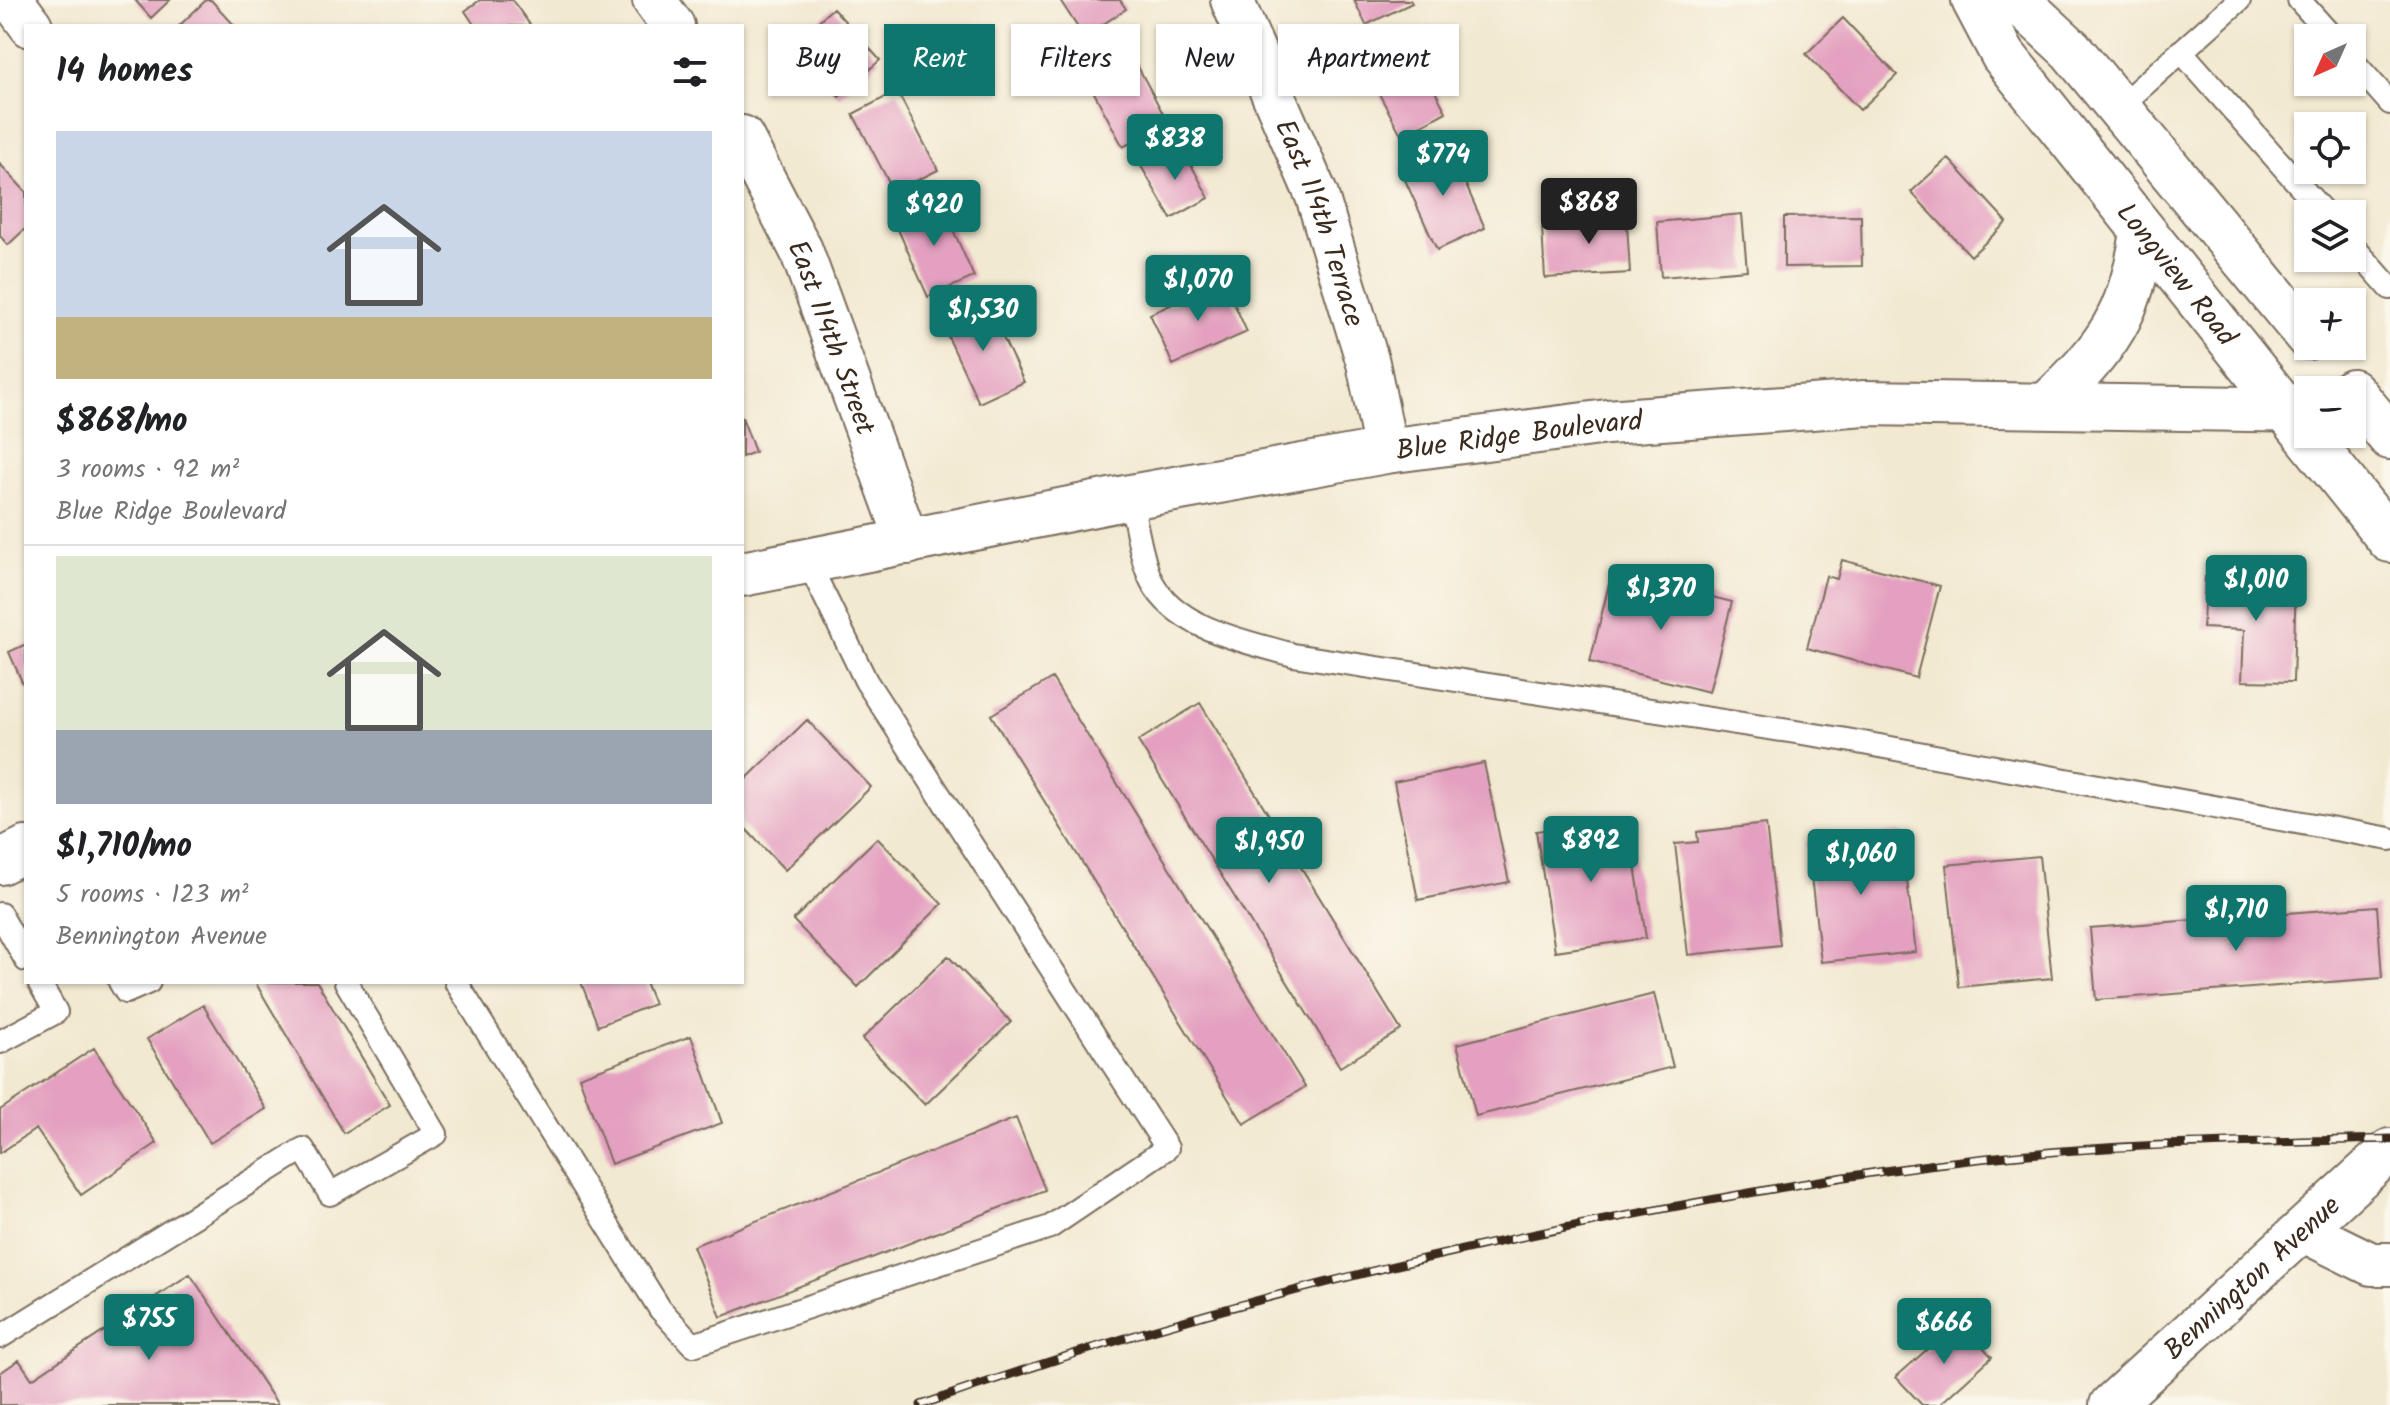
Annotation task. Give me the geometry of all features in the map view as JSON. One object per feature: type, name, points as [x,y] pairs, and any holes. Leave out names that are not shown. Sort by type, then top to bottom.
[{"type":"main road","name":"Longview Road","points":[[1974,0],[2003,55],[2143,232],[2294,409]]},
{"type":"main road","points":[[2017,0],[2071,50],[2294,320]]},
{"type":"main road","points":[[2048,404],[2092,361],[2120,321],[2137,275],[2143,232]]},
{"type":"main road","points":[[2327,360],[2367,409]]},
{"type":"main road","name":"Blue Ridge Boulevard","points":[[744,574],[1130,497],[1386,451],[1607,422],[1850,404],[2048,404],[2294,410]]},
{"type":"main road","name":"Longview Road","points":[[2323,448],[2390,540]]},
{"type":"main road","points":[[0,862],[24,850]]},
{"type":"street","points":[[12,0],[30,24]]},
{"type":"street","points":[[654,0],[672,24]]},
{"type":"street","name":"East 114th Terrace","points":[[1232,0],[1317,196],[1368,363],[1386,451]]},
{"type":"street","name":"East 114th Street","points":[[744,141],[801,250],[908,543]]},
{"type":"street","name":"Bennington Avenue","points":[[2111,1405],[2390,1150]]},
{"type":"street","points":[[2304,1231],[2371,1264],[2390,1264]]},
{"type":"lane","points":[[2119,107],[2239,0]]},
{"type":"lane","points":[[2299,0],[2320,24]]},
{"type":"lane","points":[[2181,51],[2313,200]]},
{"type":"lane","points":[[2366,76],[2390,103]]},
{"type":"lane","points":[[2366,261],[2390,288]]},
{"type":"lane","points":[[1130,497],[1152,582],[1175,608],[1215,631],[1293,655],[1826,737],[2390,839]]},
{"type":"lane","points":[[457,984],[660,1309],[693,1345],[1050,1227],[1167,1148],[866,681],[808,562]]},
{"type":"lane","points":[[0,914],[24,956]]},
{"type":"lane","points":[[0,1042],[56,1012],[40,984]]},
{"type":"lane","points":[[121,984],[126,992],[144,984]]},
{"type":"lane","points":[[0,1337],[303,1149],[330,1194],[436,1134],[347,984]]},
{"type":"building","points":[[135,0],[170,0],[151,18]]},
{"type":"building","points":[[206,0],[211,0],[233,24],[181,24]]},
{"type":"building","points":[[480,0],[512,0],[530,24],[474,24],[465,11]]},
{"type":"building","points":[[1060,0],[1120,0],[1126,9],[1104,24],[1076,24]]},
{"type":"building","points":[[1354,0],[1410,0],[1412,3],[1368,24]]},
{"type":"building","points":[[833,8],[847,24],[815,24]]},
{"type":"building","points":[[1843,18],[1897,75],[1860,110],[1806,54]]},
{"type":"building","points":[[868,47],[880,60],[868,71]]},
{"type":"building","points":[[1140,70],[1168,123],[1123,147],[1096,96],[1140,96]]},
{"type":"building","points":[[887,96],[900,96],[938,170],[894,192],[853,114]]},
{"type":"building","points":[[1380,96],[1438,96],[1446,112],[1402,136]]},
{"type":"building","points":[[1180,144],[1209,198],[1171,219],[1141,166]]},
{"type":"building","points":[[1449,147],[1485,228],[1437,250],[1400,169]]},
{"type":"building","points":[[1948,158],[2007,222],[1971,256],[1911,192]]},
{"type":"building","points":[[0,164],[24,190],[24,230],[8,245],[0,236]]},
{"type":"building","points":[[939,198],[974,277],[928,297],[893,218]]},
{"type":"building","points":[[1626,207],[1630,273],[1545,278],[1542,228],[1589,225],[1587,209]]},
{"type":"building","points":[[1742,214],[1747,270],[1661,277],[1657,222]]},
{"type":"building","points":[[1861,216],[1862,266],[1784,267],[1784,217]]},
{"type":"building","points":[[1224,281],[1247,332],[1173,365],[1150,314]]},
{"type":"building","points":[[987,304],[1024,382],[979,403],[942,324]]},
{"type":"building","points":[[744,422],[755,452],[744,456]]},
{"type":"building","points":[[1842,560],[1940,586],[1916,678],[1807,648],[1826,576],[1837,579]]},
{"type":"building","points":[[1612,572],[1732,602],[1709,692],[1590,662]]},
{"type":"building","points":[[2205,577],[2296,580],[2293,682],[2242,681],[2244,630],[2203,628]]},
{"type":"building","points":[[24,645],[24,686],[9,652]]},
{"type":"building","points":[[1052,678],[1305,1087],[1244,1124],[991,715]]},
{"type":"building","points":[[1200,703],[1401,1030],[1340,1067],[1138,741]]},
{"type":"building","points":[[807,720],[871,787],[785,870],[744,827],[744,781]]},
{"type":"building","points":[[1484,763],[1509,882],[1418,900],[1394,782]]},
{"type":"building","points":[[1628,818],[1646,938],[1555,951],[1536,831]]},
{"type":"building","points":[[1766,824],[1780,945],[1688,955],[1675,844],[1698,842],[1697,832]]},
{"type":"building","points":[[1901,832],[1916,952],[1821,962],[1807,842]]},
{"type":"building","points":[[877,838],[942,904],[858,987],[793,920]]},
{"type":"building","points":[[2039,856],[2052,978],[1959,987],[1946,865]]},
{"type":"building","points":[[2377,906],[2382,978],[2096,1000],[2090,928]]},
{"type":"building","points":[[948,956],[1011,1022],[925,1105],[862,1039]]},
{"type":"building","points":[[256,984],[318,984],[390,1105],[344,1133]]},
{"type":"building","points":[[582,984],[646,984],[654,1004],[598,1026]]},
{"type":"building","points":[[1654,994],[1673,1067],[1476,1116],[1457,1044]]},
{"type":"building","points":[[203,1005],[266,1109],[210,1143],[147,1039]]},
{"type":"building","points":[[691,1036],[722,1123],[611,1164],[579,1077]]},
{"type":"building","points":[[94,1048],[157,1143],[81,1195],[36,1129],[0,1153],[0,1110]]},
{"type":"building","points":[[1016,1118],[1045,1190],[721,1317],[693,1246]]},
{"type":"building","points":[[190,1274],[278,1405],[0,1405],[0,1373],[19,1360],[32,1379]]},
{"type":"building","points":[[1959,1321],[1992,1357],[1939,1405],[1922,1405],[1896,1377]]},
{"type":"railway","points":[[921,1405],[1102,1345],[1284,1293],[1469,1248],[1702,1201],[1888,1170],[2028,1154],[2164,1145],[2390,1139]]}]
